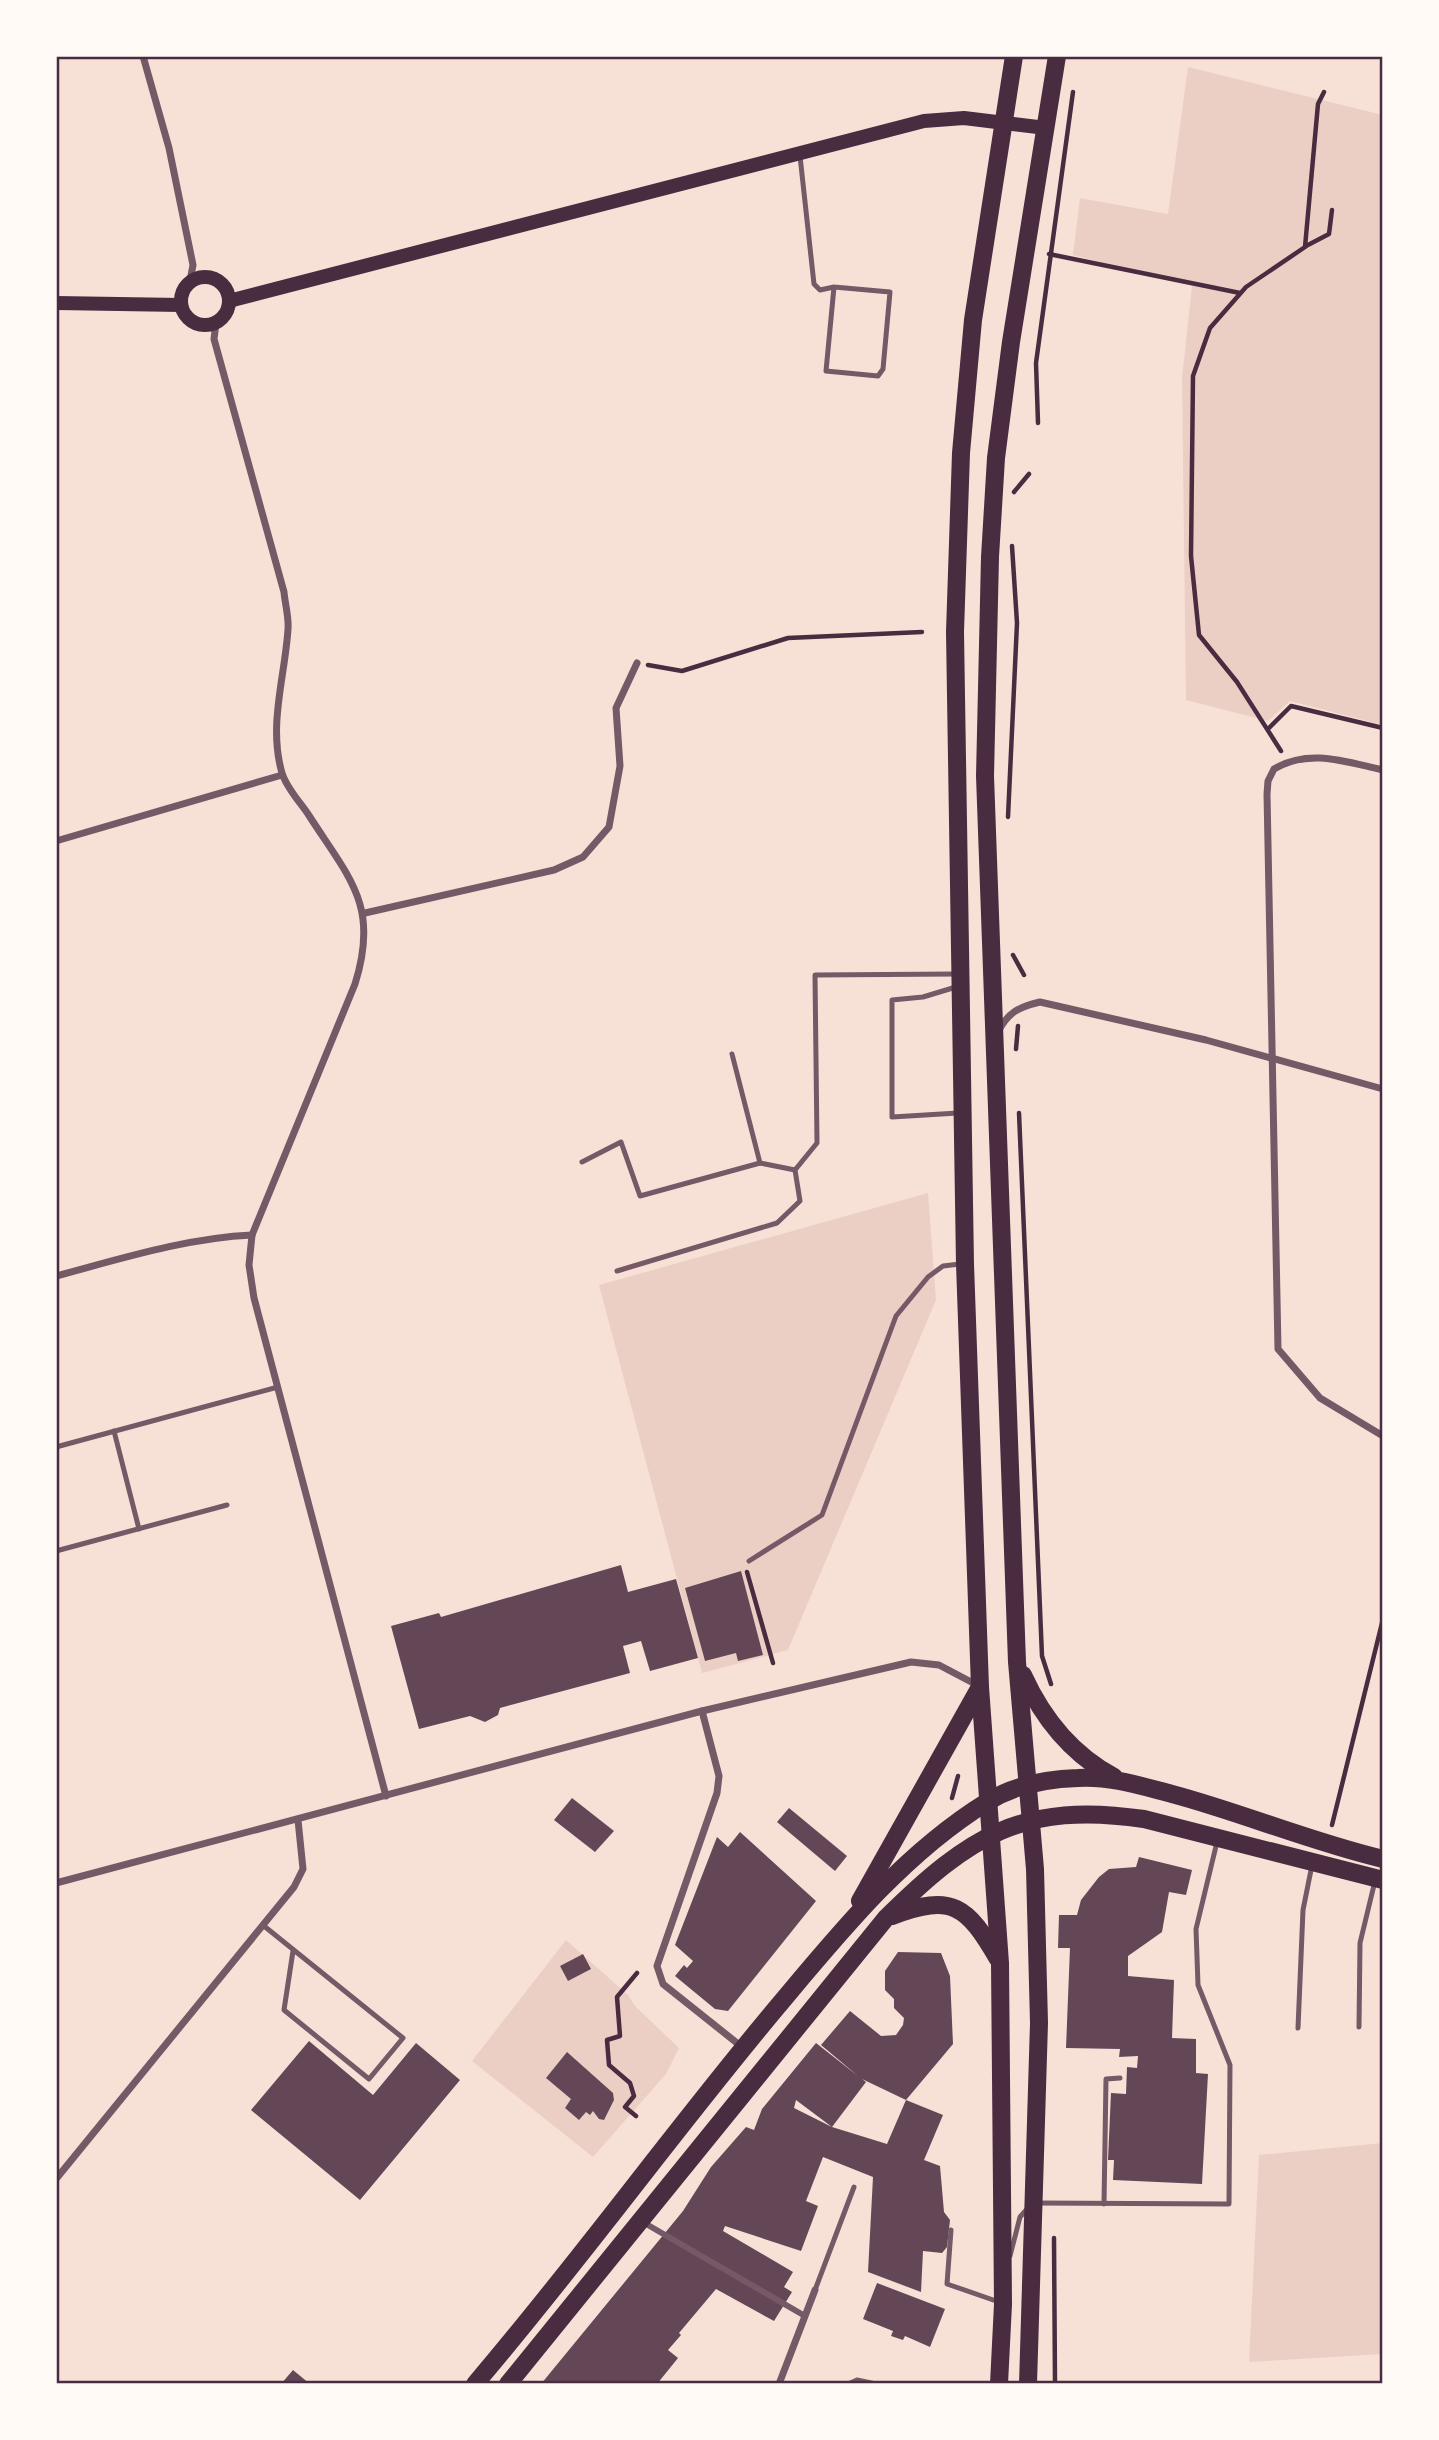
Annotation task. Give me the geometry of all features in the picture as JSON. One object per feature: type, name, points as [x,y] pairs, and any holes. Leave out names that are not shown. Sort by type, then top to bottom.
[{"type":"main road","points":[[999,2384],[1003,2304],[1000,1963],[980,1687],[965,1264],[959,980],[957,542],[973,320],[1014,56]]},
{"type":"main road","points":[[1028,2384],[1039,2023],[1031,1821],[1017,1662],[985,776],[989,557],[996,458],[1008,364],[1057,56]]},
{"type":"main road","points":[[229,301],[924,121],[956,118],[1003,121],[1046,128]]},
{"type":"main road","points":[[207,277],[216,279],[223,285],[229,301],[228,310],[216,323],[198,325],[184,314],[181,305],[184,288],[190,281],[207,277]]},
{"type":"main road","points":[[56,303],[181,305]]},
{"type":"main road","points":[[1017,1662],[1053,1727],[1097,1768],[1122,1781]]},
{"type":"main road","points":[[848,1922],[980,1687]]},
{"type":"main road","points":[[475,2384],[743,2048],[848,1922],[902,1868],[988,1801],[1028,1784],[1083,1777],[1122,1781],[1225,1808],[1348,1851],[1383,1859]]},
{"type":"main road","points":[[508,2384],[886,1918],[933,1872],[991,1835],[1052,1816],[1108,1814],[1144,1819],[1379,1879]]},
{"type":"main road","points":[[886,1918],[923,1904],[950,1907],[970,1917],[1000,1963]]},
{"type":"street","points":[[143,56],[169,148],[193,265],[190,281]]},
{"type":"street","points":[[216,323],[214,339],[284,592],[289,625],[277,715],[277,748],[282,775],[352,882],[365,913],[365,952],[355,985],[253,1235],[248,1265],[254,1298],[386,1796]]},
{"type":"street","points":[[365,913],[554,870],[583,857],[609,827],[620,766],[616,708],[637,663]]},
{"type":"street","points":[[1383,770],[1322,757],[1286,761],[1274,769],[1268,781],[1270,1045],[1278,1349],[1320,1398],[1383,1436]]},
{"type":"street","points":[[56,841],[282,775]]},
{"type":"street","points":[[995,1039],[1006,1017],[1020,1007],[1040,1002],[1271,1058],[1383,1089]]},
{"type":"street","points":[[56,1276],[184,1243],[220,1236],[253,1235]]},
{"type":"street","points":[[56,1883],[702,1711],[881,1670],[928,1661],[980,1687]]},
{"type":"street","points":[[702,1711],[719,1776],[717,1793],[657,1966],[663,1984],[743,2048]]},
{"type":"street","points":[[56,2179],[295,1886],[303,1870],[298,1820]]},
{"type":"street","points":[[639,2220],[805,2316]]},
{"type":"street","points":[[779,2384],[815,2290]]},
{"type":"lane","points":[[800,153],[814,284],[820,290],[834,287],[890,292],[883,369],[878,376],[827,371],[834,287]]},
{"type":"lane","points":[[617,1271],[777,1223],[800,1201],[795,1170],[817,1143],[814,975],[959,980]]},
{"type":"lane","points":[[959,980],[923,997],[892,1000],[892,1117],[962,1112]]},
{"type":"lane","points":[[732,1054],[760,1163]]},
{"type":"lane","points":[[582,1162],[621,1142],[640,1196],[760,1163],[795,1170]]},
{"type":"lane","points":[[749,1561],[822,1515],[896,1317],[928,1277],[943,1266],[965,1264]]},
{"type":"lane","points":[[56,1447],[278,1387]]},
{"type":"lane","points":[[114,1431],[139,1529]]},
{"type":"lane","points":[[56,1551],[227,1505]]},
{"type":"lane","points":[[951,2230],[947,2284],[1003,2304],[1006,2271],[1020,2217],[1034,2203],[1230,2204],[1230,2066],[1198,1984],[1196,1929],[1218,1839]]},
{"type":"lane","points":[[1298,2028],[1303,1910],[1313,1862]]},
{"type":"lane","points":[[1359,2027],[1360,1943],[1379,1879]]},
{"type":"lane","points":[[264,1926],[403,2038],[369,2079],[285,2010],[293,1951]]},
{"type":"lane","points":[[1104,2204],[1105,2079],[1120,2078]]},
{"type":"lane","points":[[815,2290],[854,2187]]},
{"type":"lane","points":[[848,2383],[866,2381],[876,2384]]},
{"type":"path","points":[[1038,423],[1037,363],[1049,254],[1074,84]]},
{"type":"path","points":[[1305,247],[1318,104],[1324,92]]},
{"type":"path","points":[[1286,761],[1269,728],[1199,635],[1191,556],[1193,376],[1210,328],[1241,293],[1305,247],[1329,234],[1332,210]]},
{"type":"path","points":[[1049,254],[1241,293]]},
{"type":"path","points":[[1013,503],[1014,489],[1029,474]]},
{"type":"path","points":[[1009,830],[1017,623],[1012,545]]},
{"type":"path","points":[[637,663],[682,671],[788,638],[922,632]]},
{"type":"path","points":[[1269,728],[1291,706],[1383,728]]},
{"type":"path","points":[[1013,947],[1013,960],[1024,975]]},
{"type":"path","points":[[1017,1063],[1019,1023]]},
{"type":"path","points":[[1019,1104],[1042,1656],[1053,1692]]},
{"type":"path","points":[[749,1561],[746,1568],[773,1663]]},
{"type":"path","points":[[1332,1825],[1383,1619]]},
{"type":"path","points":[[952,1798],[958,1776]]},
{"type":"path","points":[[636,2116],[625,2107],[634,2096],[630,2083],[609,2065],[607,2040],[620,2036],[617,1997],[637,1973]]},
{"type":"shaded area","points":[[1188,67],[1383,115],[1383,725],[1290,701],[1268,721],[1186,700],[1182,378],[1192,286],[1073,255],[1080,198],[1168,214]]},
{"type":"shaded area","points":[[928,1193],[936,1300],[788,1650],[702,1673],[599,1285]]},
{"type":"shaded area","points":[[566,1940],[628,1995],[635,2006],[679,2048],[666,2074],[593,2157],[472,2061]]},
{"type":"shaded area","points":[[1383,2143],[1383,2354],[1249,2362],[1259,2155]]},
{"type":"building","points":[[621,1565],[628,1592],[676,1579],[698,1658],[650,1671],[641,1641],[623,1646],[630,1673],[500,1708],[498,1715],[485,1722],[470,1716],[419,1729],[391,1626],[439,1613],[441,1617]]},
{"type":"building","points":[[741,1571],[763,1655],[738,1661],[736,1653],[705,1661],[685,1588]]},
{"type":"building","points":[[572,1798],[614,1831],[595,1852],[554,1820]]},
{"type":"building","points":[[789,1808],[847,1856],[835,1871],[777,1822]]},
{"type":"building","points":[[740,1832],[816,1901],[728,2011],[715,2009],[675,1976],[684,1965],[687,1968],[693,1961],[675,1945],[717,1837],[728,1847]]},
{"type":"building","points":[[1139,1857],[1192,1870],[1186,1895],[1169,1892],[1162,1932],[1128,1956],[1128,1976],[1174,1980],[1172,2038],[1196,2039],[1196,2073],[1208,2074],[1202,2184],[1113,2180],[1114,2160],[1108,2160],[1111,2093],[1126,2094],[1127,2067],[1137,2068],[1138,2056],[1119,2057],[1120,2049],[1066,2048],[1070,1948],[1058,1948],[1059,1915],[1077,1915],[1081,1900],[1099,1877],[1109,1869],[1136,1867]]},
{"type":"building","points":[[898,1952],[941,1953],[950,1976],[953,2044],[906,2100],[943,2115],[924,2160],[940,2166],[944,2212],[950,2220],[947,2247],[942,2253],[923,2251],[921,2292],[868,2272],[873,2177],[823,2157],[806,2201],[818,2206],[801,2251],[725,2226],[723,2231],[793,2272],[784,2287],[792,2292],[774,2321],[716,2289],[668,2350],[678,2358],[657,2384],[541,2384],[683,2211],[711,2167],[746,2127],[754,2130],[762,2109],[816,2043],[858,2076],[821,2045],[850,2011],[881,2036],[896,2035],[904,2018],[894,2008],[894,1999],[885,1990],[885,1971]],"holes":[[[862,2079],[906,2100],[887,2144],[832,2127],[866,2082]],[[796,2100],[832,2127],[794,2108]]]},
{"type":"building","points":[[583,1954],[591,1969],[568,1981],[560,1966]]},
{"type":"building","points":[[309,2041],[373,2095],[416,2043],[460,2080],[360,2200],[251,2110]]},
{"type":"building","points":[[567,2052],[613,2093],[614,2100],[604,2120],[599,2119],[593,2111],[590,2115],[586,2112],[579,2120],[565,2108],[571,2099],[546,2078]]},
{"type":"building","points":[[877,2283],[945,2309],[930,2347],[905,2336],[903,2340],[891,2336],[893,2331],[863,2319]]},
{"type":"building","points":[[293,2370],[310,2384],[281,2384]]}]
